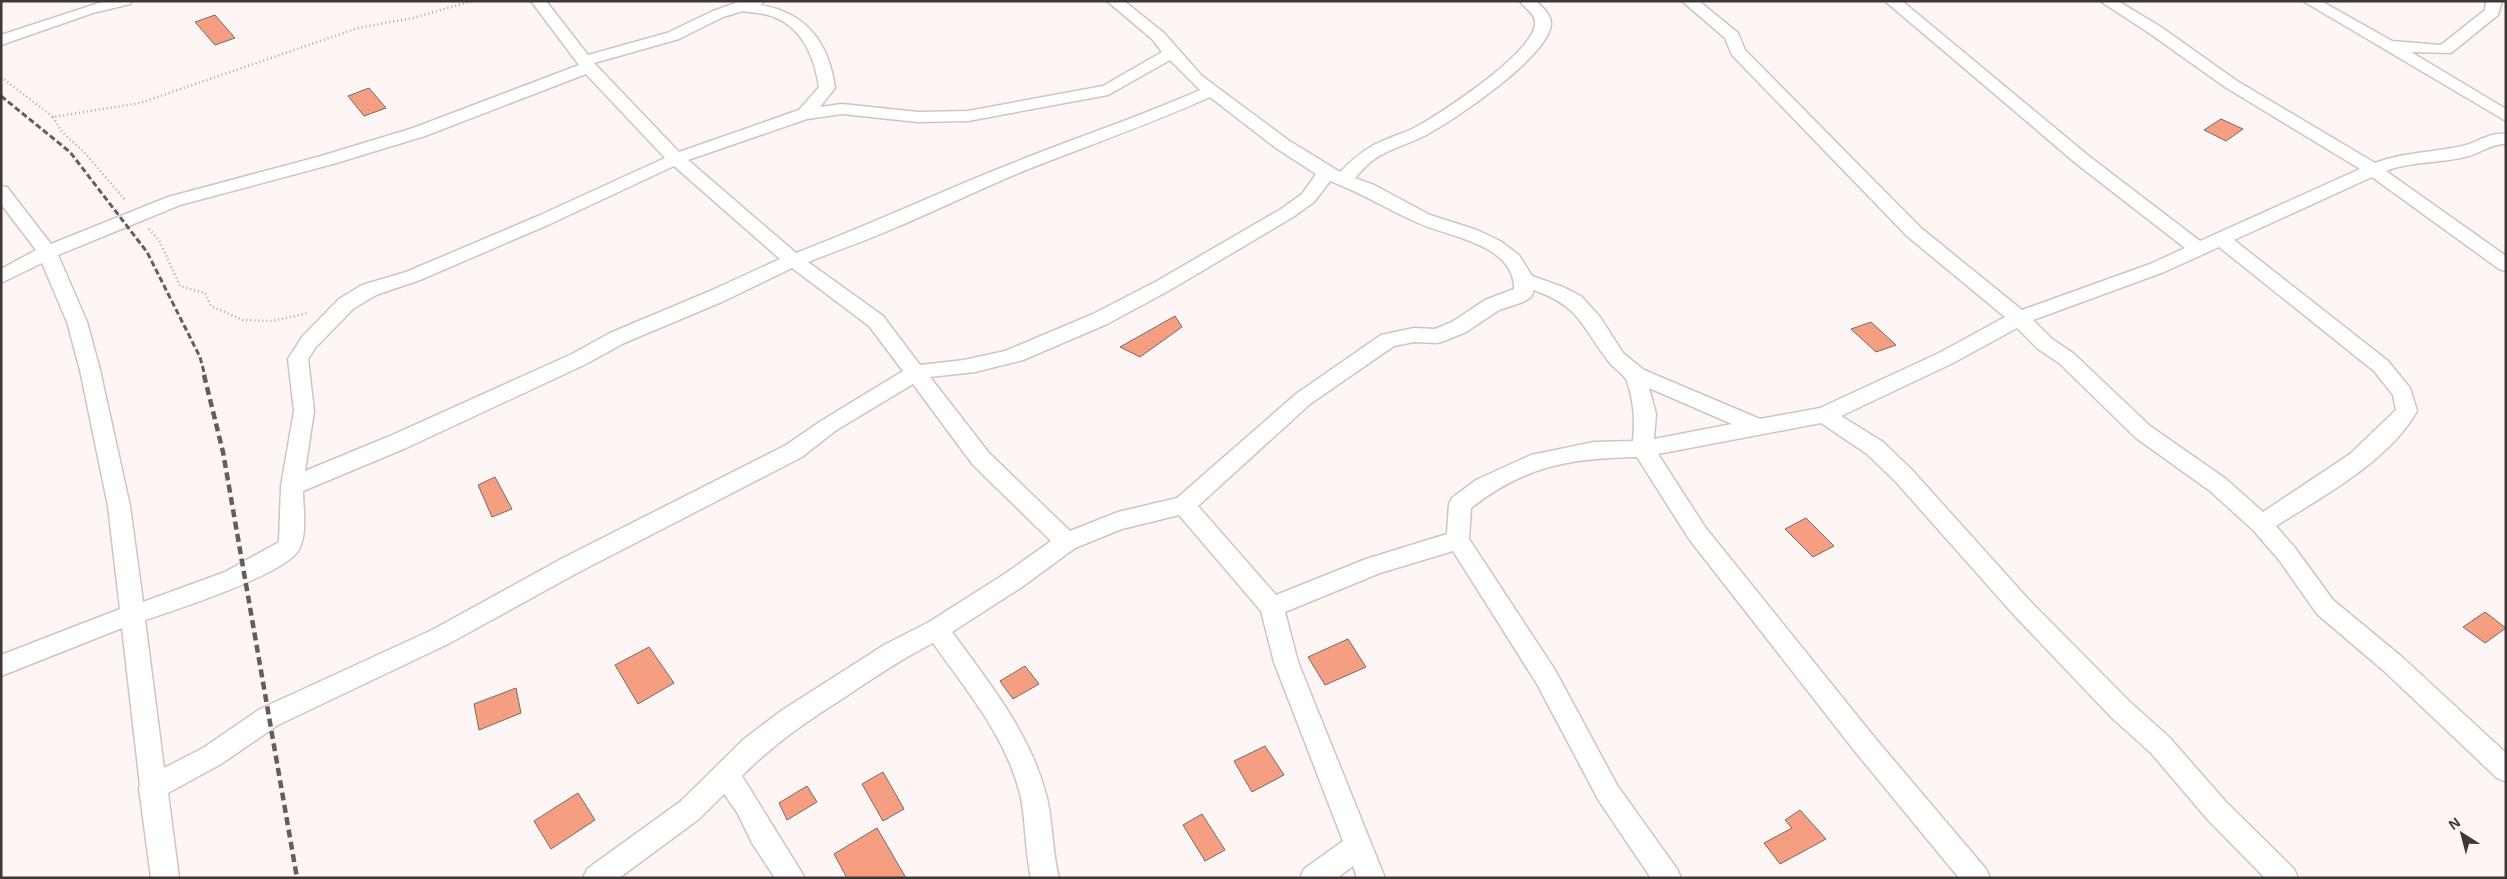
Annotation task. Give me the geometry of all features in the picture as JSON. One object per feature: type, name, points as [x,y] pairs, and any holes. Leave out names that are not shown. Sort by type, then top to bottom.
[{"type":"street","points":[[1,40],[88,10],[125,1]]},
{"type":"street","points":[[538,1],[587,64],[676,160],[794,260],[876,321],[981,459],[1067,542]]},
{"type":"street","points":[[597,878],[690,810],[753,747],[790,719],[893,652],[937,628],[1014,580],[1067,542],[1118,521],[1184,505],[1303,399],[1388,340],[1414,335],[1437,336],[1458,327],[1492,305],[1516,297],[1524,292],[1524,280],[1521,270],[1512,259],[1493,245],[1470,234],[1424,220],[1335,175],[1260,129],[1220,98],[1214,90],[1196,79],[1184,63],[1171,53],[1158,36],[1114,1]]},
{"type":"street","points":[[152,788],[212,756],[269,717],[440,637],[571,565],[794,451],[828,426],[916,373],[932,368],[953,368],[988,362],[1034,348],[1115,311],[1173,280],[1287,213],[1335,175],[1392,143],[1420,132],[1498,80],[1537,40],[1543,25],[1541,15],[1527,1]]},
{"type":"street","points":[[1689,1],[1732,36],[1738,52],[1914,232],[2019,318],[2045,344],[2066,358],[2143,432],[2218,485],[2261,524],[2287,554],[2324,607],[2393,664],[2506,770]]},
{"type":"street","points":[[1892,1],[2084,161],[2199,249]]},
{"type":"street","points":[[2107,1],[2154,30],[2231,84],[2375,170],[2506,265]]},
{"type":"street","points":[[2310,1],[2384,45],[2452,82],[2506,116]]},
{"type":"street","points":[[2384,45],[2445,50],[2469,33],[2493,12],[2494,1]]},
{"type":"street","points":[[1,276],[47,252],[137,214],[174,201],[327,160],[419,132],[587,64],[673,36],[718,14],[750,4],[784,15],[797,24],[820,56],[826,74],[827,88],[805,114]]},
{"type":"street","points":[[2445,50],[2452,82]]},
{"type":"street","points":[[1,666],[132,615],[171,604],[237,575],[289,546],[292,537],[292,486],[304,411],[298,374],[298,359],[310,342],[346,304],[369,290],[413,276],[676,160],[752,131],[805,114],[842,109],[918,117],[960,116],[1010,109],[1108,90],[1171,53]]},
{"type":"street","points":[[292,486],[398,442],[579,360],[617,338],[794,260],[888,224],[1019,167],[1105,135],[1129,123],[1159,114],[1214,90]]},
{"type":"street","points":[[1667,878],[1608,793],[1546,677],[1458,540],[1460,504],[1484,486],[1531,463],[1559,456],[1594,450],[1643,449],[1756,426],[1824,415],[1946,358],[2019,318],[2157,268],[2346,181],[2398,160],[2466,151],[2498,138],[2506,139]]},
{"type":"street","points":[[1,191],[47,252],[77,322],[90,370],[119,506],[152,788],[165,878]]},
{"type":"street","points":[[2221,239],[2381,366],[2403,393],[2407,411],[2392,430],[2334,479],[2261,524]]},
{"type":"street","points":[[1524,280],[1576,302],[1596,326],[1618,360],[1636,378],[1646,414],[1643,449],[1697,534],[1976,878]]},
{"type":"street","points":[[1636,378],[1650,380],[1756,426]]},
{"type":"street","points":[[1824,415],[1875,448],[1904,476],[2022,608],[2121,710],[2160,745],[2217,811],[2284,878]]},
{"type":"street","points":[[1184,505],[1272,607],[1286,662],[1371,878]]},
{"type":"street","points":[[1272,607],[1374,566],[1458,540]]},
{"type":"street","points":[[937,628],[1004,722],[1021,757],[1034,799],[1039,853],[1045,878]]},
{"type":"street","points":[[726,775],[748,805],[761,834],[791,878]]},
{"type":"street","points":[[1314,878],[1358,846]]},
{"type":"path","points":[[53,117],[113,110],[160,97],[189,84],[339,34],[413,18],[472,1]]},
{"type":"path","points":[[1,77],[53,117],[62,132],[84,153],[137,214],[159,240],[180,286],[206,293],[211,306],[243,320],[273,321],[346,304]]},
{"type":"building","points":[[215,15],[235,38],[215,45],[195,22]]},
{"type":"building","points":[[369,88],[386,108],[364,116],[348,96]]},
{"type":"building","points":[[2221,119],[2243,129],[2226,141],[2204,130]]},
{"type":"building","points":[[1175,316],[1182,327],[1140,357],[1120,347]]},
{"type":"building","points":[[1871,322],[1896,345],[1876,352],[1851,329]]},
{"type":"building","points":[[495,477],[512,509],[492,517],[478,485]]},
{"type":"building","points":[[1806,518],[1834,546],[1813,557],[1785,529]]},
{"type":"building","points":[[2485,612],[2506,628],[2485,643],[2463,627]]},
{"type":"building","points":[[1348,639],[1366,667],[1325,685],[1308,657]]},
{"type":"building","points":[[649,647],[674,683],[638,704],[615,665]]},
{"type":"building","points":[[1025,666],[1039,684],[1013,699],[1000,681]]},
{"type":"building","points":[[516,688],[521,713],[479,730],[474,704]]},
{"type":"building","points":[[1265,746],[1284,775],[1252,792],[1234,761]]},
{"type":"building","points":[[883,772],[904,809],[883,821],[862,784]]},
{"type":"building","points":[[807,786],[817,802],[787,820],[779,803]]},
{"type":"building","points":[[578,793],[595,820],[551,849],[534,821]]},
{"type":"building","points":[[1800,810],[1826,839],[1780,864],[1764,843],[1792,828],[1785,820]]},
{"type":"building","points":[[1202,814],[1225,850],[1205,861],[1183,825]]},
{"type":"building","points":[[877,828],[906,878],[847,878],[834,854]]},
{"type":"railway","points":[[1,96],[70,152],[147,252],[200,357],[205,376]]},
{"type":"railway","points":[[204,375],[223,452],[297,878]]}]
